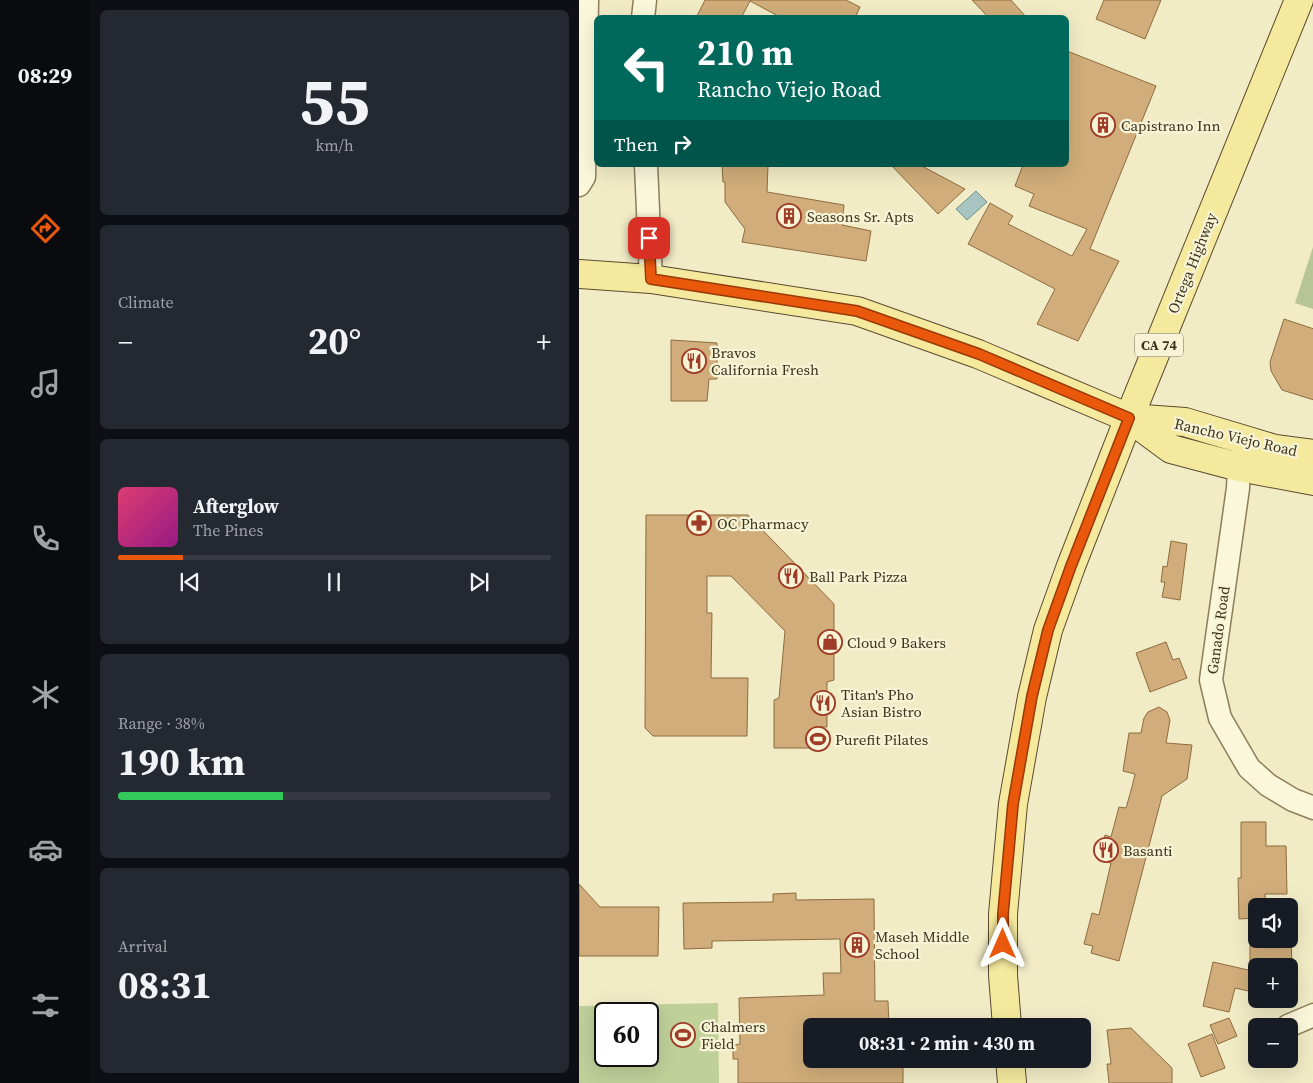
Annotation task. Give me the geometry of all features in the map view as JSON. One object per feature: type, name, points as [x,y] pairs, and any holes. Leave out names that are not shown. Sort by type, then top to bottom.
[{"type":"main road","name":"Ortega Highway","points":[[1006,1018],[1003,975],[1003,914],[1013,804],[1032,696],[1048,630],[1129,418],[1299,0]]},
{"type":"main road","name":"Rancho Viejo Road","points":[[579,274],[651,279],[857,311],[979,354],[1129,418],[1171,449],[1239,467],[1313,481]]},
{"type":"main road","name":"Rancho Viejo Road","points":[[1129,418],[1185,422],[1275,449],[1313,454]]},
{"type":"main road","points":[[1011,1068],[1012,1083]]},
{"type":"street","points":[[579,185],[584,177],[587,0]]},
{"type":"street","points":[[643,15],[645,0]]},
{"type":"street","points":[[646,167],[651,279]]},
{"type":"street","name":"Ganado Road","points":[[1247,441],[1239,467],[1238,488],[1211,680],[1220,718],[1249,768],[1268,785],[1293,800],[1313,808]]},
{"type":"street","points":[[1298,1022],[1313,1016]]},
{"type":"green space","points":[[1313,247],[1313,309],[1295,303]]},
{"type":"green space","name":"Chalmers Field","points":[[718,1003],[719,1083],[579,1083],[579,1006],[594,1006],[594,1067],[659,1067],[659,1004]]},
{"type":"water","points":[[976,191],[987,202],[967,220],[956,209]]},
{"type":"building","points":[[705,0],[846,0],[860,7],[856,15],[776,15],[750,1],[743,15],[698,15]]},
{"type":"building","points":[[972,0],[1011,0],[1024,15],[986,15]]},
{"type":"building","points":[[1104,0],[1161,0],[1145,39],[1096,19]]},
{"type":"building","points":[[1069,52],[1156,86],[1090,249],[1119,261],[1078,341],[1037,324],[1055,289],[968,244],[990,203],[1013,216],[1008,224],[1072,256],[1087,229],[1029,206],[1034,194],[1015,186],[1022,167],[1069,167]]},
{"type":"building","name":"Seasons Sr. Apts","points":[[722,167],[768,167],[767,192],[844,205],[842,225],[871,231],[866,261],[742,242],[745,229],[725,202],[725,182],[723,182]]},
{"type":"building","points":[[893,167],[924,167],[965,189],[938,214]]},
{"type":"building","points":[[1284,319],[1314,329],[1314,400],[1282,390],[1271,371],[1270,362]]},
{"type":"building","name":"Bravos California Fresh","points":[[671,340],[717,343],[717,379],[709,379],[707,401],[671,401]]},
{"type":"building","points":[[646,515],[748,515],[834,604],[834,680],[827,682],[827,727],[820,727],[820,748],[774,748],[774,700],[779,698],[785,631],[731,576],[707,576],[707,613],[712,613],[711,678],[748,678],[747,736],[653,736],[645,728]]},
{"type":"building","points":[[1171,541],[1187,544],[1180,600],[1162,597],[1165,582],[1161,582],[1163,566],[1167,567]]},
{"type":"building","points":[[1166,642],[1173,660],[1179,658],[1187,678],[1150,692],[1136,653]]},
{"type":"building","points":[[1159,707],[1167,712],[1170,720],[1166,743],[1192,745],[1187,779],[1162,796],[1119,961],[1091,953],[1093,946],[1084,944],[1092,913],[1099,915],[1111,863],[1099,860],[1105,835],[1111,837],[1119,807],[1126,808],[1135,774],[1123,771],[1129,733],[1141,733],[1144,718],[1148,712]]},
{"type":"building","points":[[1241,822],[1266,822],[1266,846],[1286,846],[1287,894],[1265,894],[1265,898],[1248,898],[1248,918],[1239,919],[1238,878],[1241,878]]},
{"type":"building","points":[[579,884],[600,907],[659,907],[658,956],[579,956]]},
{"type":"building","points":[[796,893],[796,900],[874,899],[875,1001],[888,1001],[889,1018],[803,1018],[803,1068],[903,1068],[903,1083],[738,1083],[738,1059],[733,1059],[733,1045],[740,1044],[739,998],[824,995],[823,973],[841,973],[840,939],[712,941],[712,948],[684,949],[683,903],[773,902],[773,894]]},
{"type":"building","points":[[1250,948],[1291,948],[1292,958],[1250,958]]},
{"type":"building","points":[[1213,962],[1248,970],[1248,991],[1235,988],[1229,1012],[1203,1006]]},
{"type":"building","points":[[1229,1018],[1237,1036],[1218,1044],[1210,1025]]},
{"type":"building","points":[[1131,1028],[1172,1068],[1172,1083],[1109,1083],[1107,1064],[1111,1064],[1107,1030]]},
{"type":"building","points":[[1212,1034],[1225,1068],[1201,1077],[1188,1044]]},
{"type":"place","name":"Capistrano Inn","points":[[1103,125]]},
{"type":"place","name":"Seasons Sr. Apts","points":[[789,216]]},
{"type":"place","name":"Bravos California Fresh","points":[[694,361]]},
{"type":"place","name":"OC Pharmacy","points":[[699,523]]},
{"type":"place","name":"Ball Park Pizza","points":[[791,576]]},
{"type":"place","name":"Cloud 9 Bakers","points":[[830,642]]},
{"type":"place","name":"Titan's Pho Asian Bistro","points":[[823,703]]},
{"type":"place","name":"Purefit Pilates","points":[[818,739]]},
{"type":"place","name":"Basanti","points":[[1106,850]]},
{"type":"place","name":"Maseh Middle School","points":[[857,945]]},
{"type":"place","name":"Chalmers Field","points":[[683,1035]]},
{"type":"route","points":[[649,238],[651,279],[857,311],[979,354],[1129,418],[1048,630],[1032,696],[1013,804],[1003,914],[1003,944]]}]
